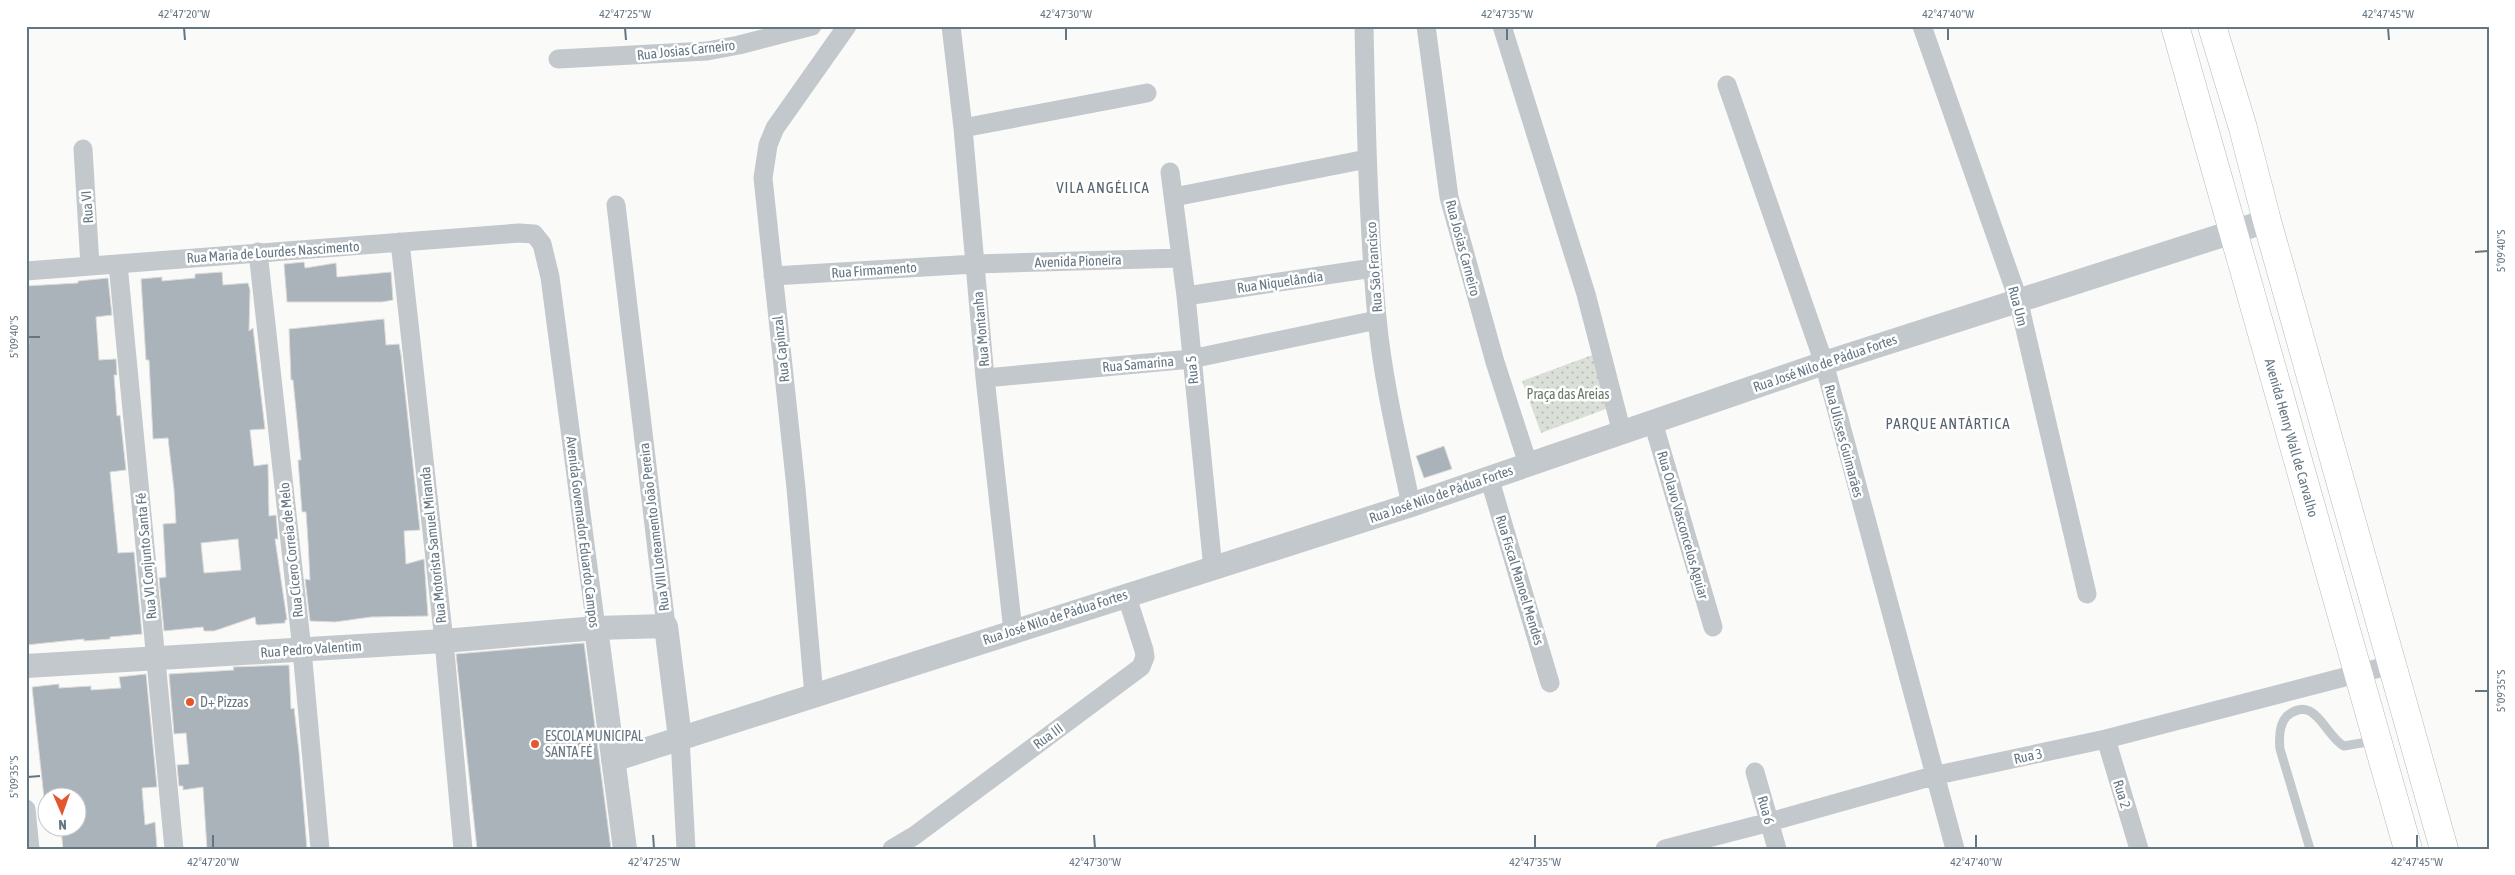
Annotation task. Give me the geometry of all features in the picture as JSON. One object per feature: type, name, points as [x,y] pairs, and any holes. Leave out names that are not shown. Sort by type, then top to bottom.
[{"type":"main road","name":"Avenida Henry Wall de Carvalho","points":[[2175,26],[2357,675],[2408,849]]},
{"type":"main road","points":[[2212,26],[2243,128],[2267,221],[2444,849]]},
{"type":"street","name":"Rua Josias Carneiro","points":[[558,60],[707,51],[739,45],[812,26]]},
{"type":"street","name":"Rua Capinzal","points":[[814,696],[763,178],[768,145],[775,128],[847,26]]},
{"type":"street","name":"Rua Montanha","points":[[951,26],[963,128],[985,378],[1014,631]]},
{"type":"street","name":"Rua São Francisco","points":[[1364,26],[1367,159],[1378,320],[1391,406],[1410,504]]},
{"type":"street","name":"Rua Josias Carneiro","points":[[1426,26],[1449,197],[1492,352],[1528,464]]},
{"type":"street","points":[[1502,26],[1586,294],[1622,433]]},
{"type":"street","name":"Rua Um","points":[[1922,26],[2018,299],[2086,594]]},
{"type":"street","name":"Rua Ulisses Guimarães","points":[[1727,84],[1824,363],[1933,776],[1955,849]]},
{"type":"street","points":[[963,128],[1147,93]]},
{"type":"street","name":"Rua VI","points":[[83,148],[90,266]]},
{"type":"street","points":[[1174,197],[1367,159]]},
{"type":"street","name":"Rua 5","points":[[1170,172],[1186,296],[1213,569]]},
{"type":"street","name":"Rua VIII Loteamento João Pereira","points":[[616,205],[680,738],[686,849]]},
{"type":"street","name":"Rua José Nilo de Pádua Fortes","points":[[613,760],[1126,594],[1213,569],[1622,433],[1824,363],[2018,299],[2267,221]]},
{"type":"street","name":"Rua Maria de Lourdes Nascimento","points":[[26,271],[519,233]]},
{"type":"street","name":"Avenida Governador Eduardo Campos","points":[[519,233],[534,234],[539,240],[550,277],[624,849]]},
{"type":"street","name":"Rua Motorista Samuel Miranda","points":[[400,242],[444,641],[463,849]]},
{"type":"street","name":"Rua Cícero Correia de Melo","points":[[258,252],[302,650],[320,849]]},
{"type":"street","name":"Avenida Pioneira","points":[[975,264],[1181,258]]},
{"type":"street","name":"Rua VI Conjunto Santa Fé","points":[[118,264],[174,849]]},
{"type":"street","name":"Rua Firmamento","points":[[773,276],[975,264]]},
{"type":"street","name":"Rua Niquelândia","points":[[1186,296],[1373,268]]},
{"type":"street","name":"Rua Samarina","points":[[985,378],[1191,359],[1378,320]]},
{"type":"street","name":"Rua Olavo Vasconcelos Aguiar","points":[[1653,422],[1713,627]]},
{"type":"street","name":"Rua Fiscal Manoel Mendes","points":[[1489,477],[1550,683]]},
{"type":"street","name":"Rua III","points":[[892,849],[914,836],[1141,668],[1145,657],[1144,650],[1126,594]]},
{"type":"street","name":"Rua Pedro Valentim","points":[[26,666],[444,641],[596,628],[666,626]]},
{"type":"street","name":"Rua 3","points":[[1665,849],[1770,822],[1933,776],[2106,739],[2391,665]]},
{"type":"street","name":"Rua 2","points":[[2106,739],[2139,849]]},
{"type":"street","name":"Rua 6","points":[[1755,772],[1777,849]]},
{"type":"street","points":[[26,809],[30,849]]},
{"type":"lane","points":[[2310,849],[2280,749],[2279,740],[2285,718],[2294,712],[2309,711],[2316,715],[2344,746],[2376,740]]},
{"type":"green space","name":"Praça das Areias","points":[[1595,354],[1614,406],[1541,433],[1522,381]]},
{"type":"building","points":[[304,262],[305,268],[336,263],[337,277],[391,272],[393,300],[382,302],[287,302],[284,264]]},
{"type":"building","points":[[222,272],[223,285],[248,283],[250,290],[249,331],[253,328],[265,429],[250,430],[254,466],[268,464],[269,516],[276,515],[278,539],[275,539],[287,620],[285,620],[285,623],[258,625],[256,624],[255,617],[214,631],[204,631],[203,627],[164,631],[159,578],[166,577],[163,524],[176,523],[174,490],[168,438],[153,439],[149,360],[146,360],[141,279],[162,277],[162,281],[195,278],[195,274]],"holes":[[[238,539],[241,570],[204,573],[201,543]]]},
{"type":"building","points":[[108,278],[112,315],[96,317],[99,360],[116,359],[117,375],[114,375],[117,416],[120,415],[126,470],[110,472],[118,553],[134,552],[142,634],[110,637],[110,639],[84,641],[84,639],[26,645],[26,344],[29,344],[26,286],[78,283],[78,281]]},
{"type":"building","points":[[384,319],[386,345],[399,344],[401,355],[420,530],[404,531],[406,564],[424,559],[428,616],[371,617],[335,622],[310,621],[305,579],[310,580],[306,512],[302,512],[298,460],[301,460],[293,380],[291,380],[289,329]]},
{"type":"building","points":[[1444,446],[1452,469],[1424,478],[1416,456]]},
{"type":"building","name":"ESCOLA MUNICIPAL SANTA FÉ","points":[[584,643],[611,849],[477,849],[456,654]]},
{"type":"building","points":[[289,665],[291,709],[294,708],[307,849],[207,849],[203,787],[183,790],[183,786],[179,786],[177,765],[189,764],[186,733],[174,734],[169,674],[234,670],[233,667]]},
{"type":"building","points":[[146,674],[157,787],[142,788],[145,825],[155,822],[157,848],[63,849],[62,838],[88,838],[88,788],[43,788],[32,687],[59,684],[59,688],[91,686],[91,690],[121,688],[119,677]]},
{"type":"place","name":"D+ Pizzas","points":[[190,702]]},
{"type":"place","name":"ESCOLA MUNICIPAL SANTA FÉ","points":[[535,744]]},
{"type":"district","name":"VILA ANGÉLICA","points":[[1103,188]]},
{"type":"district","name":"PARQUE ANTÁRTICA","points":[[1948,424]]}]
